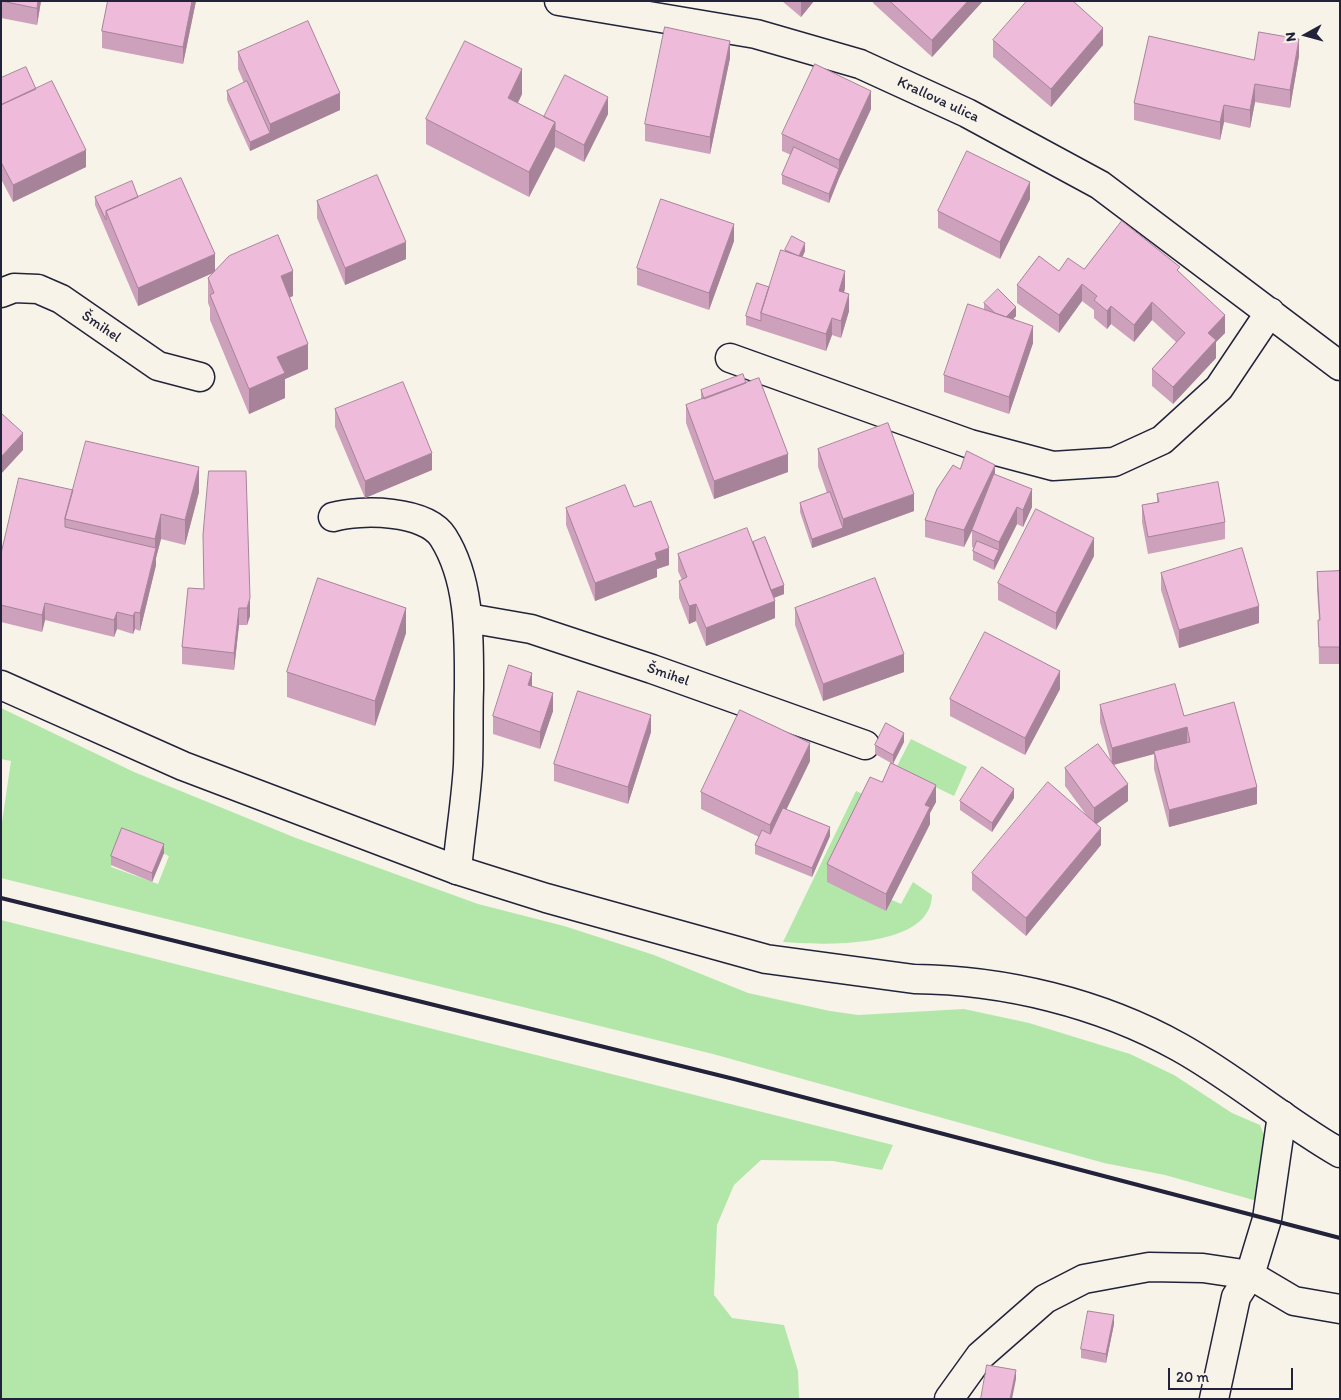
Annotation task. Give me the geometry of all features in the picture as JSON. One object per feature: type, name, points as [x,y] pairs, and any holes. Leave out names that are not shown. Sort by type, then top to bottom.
[{"type":"street","name":"Krallova ulica","points":[[559,1],[673,10],[860,64],[967,113],[1100,185],[1340,366]]},
{"type":"street","name":"Šmihel","points":[[1,293],[14,288],[38,289],[61,300],[158,366],[200,376]]},
{"type":"street","points":[[730,358],[970,444],[1052,466],[1114,462],[1162,440],[1220,388],[1270,312]]},
{"type":"street","points":[[333,517],[350,512],[395,514],[432,526],[443,536],[457,568],[468,618],[468,765],[456,870]]},
{"type":"street","name":"Šmihel","points":[[468,618],[531,629],[652,669],[865,745]]},
{"type":"street","points":[[1,685],[183,766],[456,870],[546,898],[766,959],[914,979],[938,979],[1016,989],[1074,1004],[1121,1020],[1178,1046],[1340,1153]]},
{"type":"street","points":[[1214,1399],[1236,1297],[1250,1275],[1269,1211],[1282,1115]]},
{"type":"street","points":[[948,1399],[980,1356],[1045,1299],[1084,1279],[1149,1267],[1203,1268],[1250,1275],[1294,1301],[1340,1309]]},
{"type":"green space","points":[[1,708],[134,772],[296,838],[478,904],[564,926],[654,955],[748,993],[830,1011],[858,1015],[964,1009],[1029,1023],[1130,1054],[1174,1075],[1232,1113],[1260,1125],[1266,1140],[1257,1201],[1165,1175],[1104,1163],[713,1054],[1,878],[1,829],[11,761],[1,759]],"holes":[[[121,834],[169,856],[158,884],[111,867]]]},
{"type":"green space","points":[[911,739],[967,767],[954,796],[896,768]]},
{"type":"green space","points":[[856,791],[869,797],[892,900],[901,904],[913,882],[932,895],[927,913],[913,926],[894,935],[871,940],[821,944],[783,942]]},
{"type":"green space","points":[[1,920],[893,1145],[882,1170],[833,1161],[761,1160],[734,1185],[717,1225],[714,1295],[732,1318],[784,1325],[798,1371],[799,1399],[1,1399]]},
{"type":"building","points":[[2,1],[38,1],[37,8]]},
{"type":"building","points":[[108,1],[192,1],[183,47],[102,31]]},
{"type":"building","points":[[890,1],[968,1],[932,40]]},
{"type":"building","points":[[1027,1],[1073,1],[1103,28],[1051,89],[993,40]]},
{"type":"building","points":[[308,21],[340,93],[270,124],[238,52]]},
{"type":"building","points":[[665,27],[730,41],[710,137],[645,124]]},
{"type":"building","points":[[1259,32],[1299,39],[1290,90],[1255,84],[1250,110],[1224,105],[1220,122],[1134,103],[1149,36],[1254,60]]},
{"type":"building","points":[[465,41],[522,69],[508,98],[555,122],[529,172],[426,119]]},
{"type":"building","points":[[815,64],[871,91],[839,160],[782,134]]},
{"type":"building","points":[[26,67],[36,89],[1,105],[1,78]]},
{"type":"building","points":[[565,75],[608,97],[584,145],[555,130],[555,122],[544,117]]},
{"type":"building","points":[[52,81],[86,150],[13,185],[1,162],[1,105]]},
{"type":"building","points":[[247,81],[270,133],[250,142],[227,91]]},
{"type":"building","points":[[794,147],[839,169],[829,194],[782,175]]},
{"type":"building","points":[[967,151],[1030,182],[1000,242],[938,211]]},
{"type":"building","points":[[377,175],[406,242],[345,268],[317,201]]},
{"type":"building","points":[[181,178],[215,254],[138,288],[106,211]]},
{"type":"building","points":[[132,181],[138,197],[106,211],[106,220],[95,197]]},
{"type":"building","points":[[661,199],[734,224],[709,293],[637,268]]},
{"type":"building","points":[[1122,221],[1180,267],[1177,270],[1225,315],[1208,333],[1216,340],[1173,387],[1152,369],[1185,333],[1152,302],[1134,325],[1111,306],[1107,311],[1094,300],[1097,296],[1082,284],[1059,315],[1017,285],[1039,256],[1059,271],[1068,258],[1084,269]]},
{"type":"building","points":[[278,235],[293,271],[281,276],[308,344],[277,357],[285,373],[249,389],[210,295],[214,293],[208,278],[229,256]]},
{"type":"building","points":[[792,236],[805,243],[799,256],[785,250]]},
{"type":"building","points":[[781,250],[845,271],[839,291],[849,294],[841,321],[832,318],[826,334],[761,313]]},
{"type":"building","points":[[757,283],[769,287],[761,313],[761,321],[746,316]]},
{"type":"building","points":[[998,289],[1016,307],[1006,317],[995,313],[984,303]]},
{"type":"building","points":[[968,304],[1033,326],[1009,397],[944,375]]},
{"type":"building","points":[[743,374],[746,383],[704,399],[701,390]]},
{"type":"building","points":[[759,378],[788,454],[714,481],[686,405]]},
{"type":"building","points":[[403,382],[432,453],[365,481],[335,409]]},
{"type":"building","points":[[1,413],[23,433],[1,457]]},
{"type":"building","points":[[888,423],[914,494],[843,519],[818,449]]},
{"type":"building","points":[[86,441],[199,467],[185,520],[161,514],[155,539],[65,519]]},
{"type":"building","points":[[967,451],[995,465],[964,530],[925,520],[937,489],[953,465],[960,469]]},
{"type":"building","points":[[209,471],[246,471],[250,598],[247,608],[239,608],[234,653],[182,647],[188,588],[204,589],[203,535]]},
{"type":"building","points":[[994,474],[1032,489],[1023,510],[1017,507],[999,542],[972,530]]},
{"type":"building","points":[[19,478],[73,490],[65,519],[65,527],[156,548],[140,613],[135,612],[133,616],[117,612],[114,620],[45,603],[42,615],[1,605],[1,554]]},
{"type":"building","points":[[1218,482],[1225,522],[1148,537],[1142,505],[1159,502],[1157,494]]},
{"type":"building","points":[[625,485],[634,507],[651,501],[669,548],[655,553],[657,560],[595,583],[566,508]]},
{"type":"building","points":[[830,492],[843,528],[812,539],[800,503]]},
{"type":"building","points":[[1036,509],[1094,538],[1056,613],[998,583]]},
{"type":"building","points":[[747,528],[775,601],[706,628],[696,604],[689,606],[679,581],[687,577],[678,554]]},
{"type":"building","points":[[765,537],[784,585],[771,590],[753,542]]},
{"type":"building","points":[[977,541],[999,550],[994,561],[973,551]]},
{"type":"building","points":[[1242,548],[1259,606],[1179,630],[1161,573]]},
{"type":"building","points":[[1340,571],[1340,647],[1319,647],[1318,620],[1320,620],[1317,572]]},
{"type":"building","points":[[318,578],[406,608],[375,701],[287,672]]},
{"type":"building","points":[[875,578],[904,654],[823,684],[795,608]]},
{"type":"building","points":[[985,632],[1060,671],[1025,738],[950,699]]},
{"type":"building","points":[[509,665],[532,673],[528,685],[553,693],[540,732],[493,716]]},
{"type":"building","points":[[1175,684],[1184,716],[1234,702],[1257,787],[1169,810],[1154,751],[1190,742],[1187,727],[1112,748],[1100,705]]},
{"type":"building","points":[[578,691],[651,715],[628,787],[554,764]]},
{"type":"building","points":[[740,710],[810,743],[770,825],[701,792]]},
{"type":"building","points":[[886,723],[904,733],[893,755],[875,745]]},
{"type":"building","points":[[1098,744],[1128,784],[1094,808],[1065,768]]},
{"type":"building","points":[[891,763],[936,785],[925,805],[930,807],[886,894],[827,864],[870,777],[882,782]]},
{"type":"building","points":[[982,767],[1014,789],[992,823],[960,801]]},
{"type":"building","points":[[1048,782],[1101,828],[1026,918],[972,873]]},
{"type":"building","points":[[783,808],[830,827],[812,868],[755,845],[762,830],[770,834]]},
{"type":"building","points":[[122,828],[164,844],[152,873],[111,856]]},
{"type":"building","points":[[1088,1311],[1114,1315],[1106,1354],[1081,1349]]},
{"type":"building","points":[[987,1365],[1016,1370],[1010,1399],[981,1399]]},
{"type":"railway","points":[[1,898],[734,1079],[1340,1238]]}]
